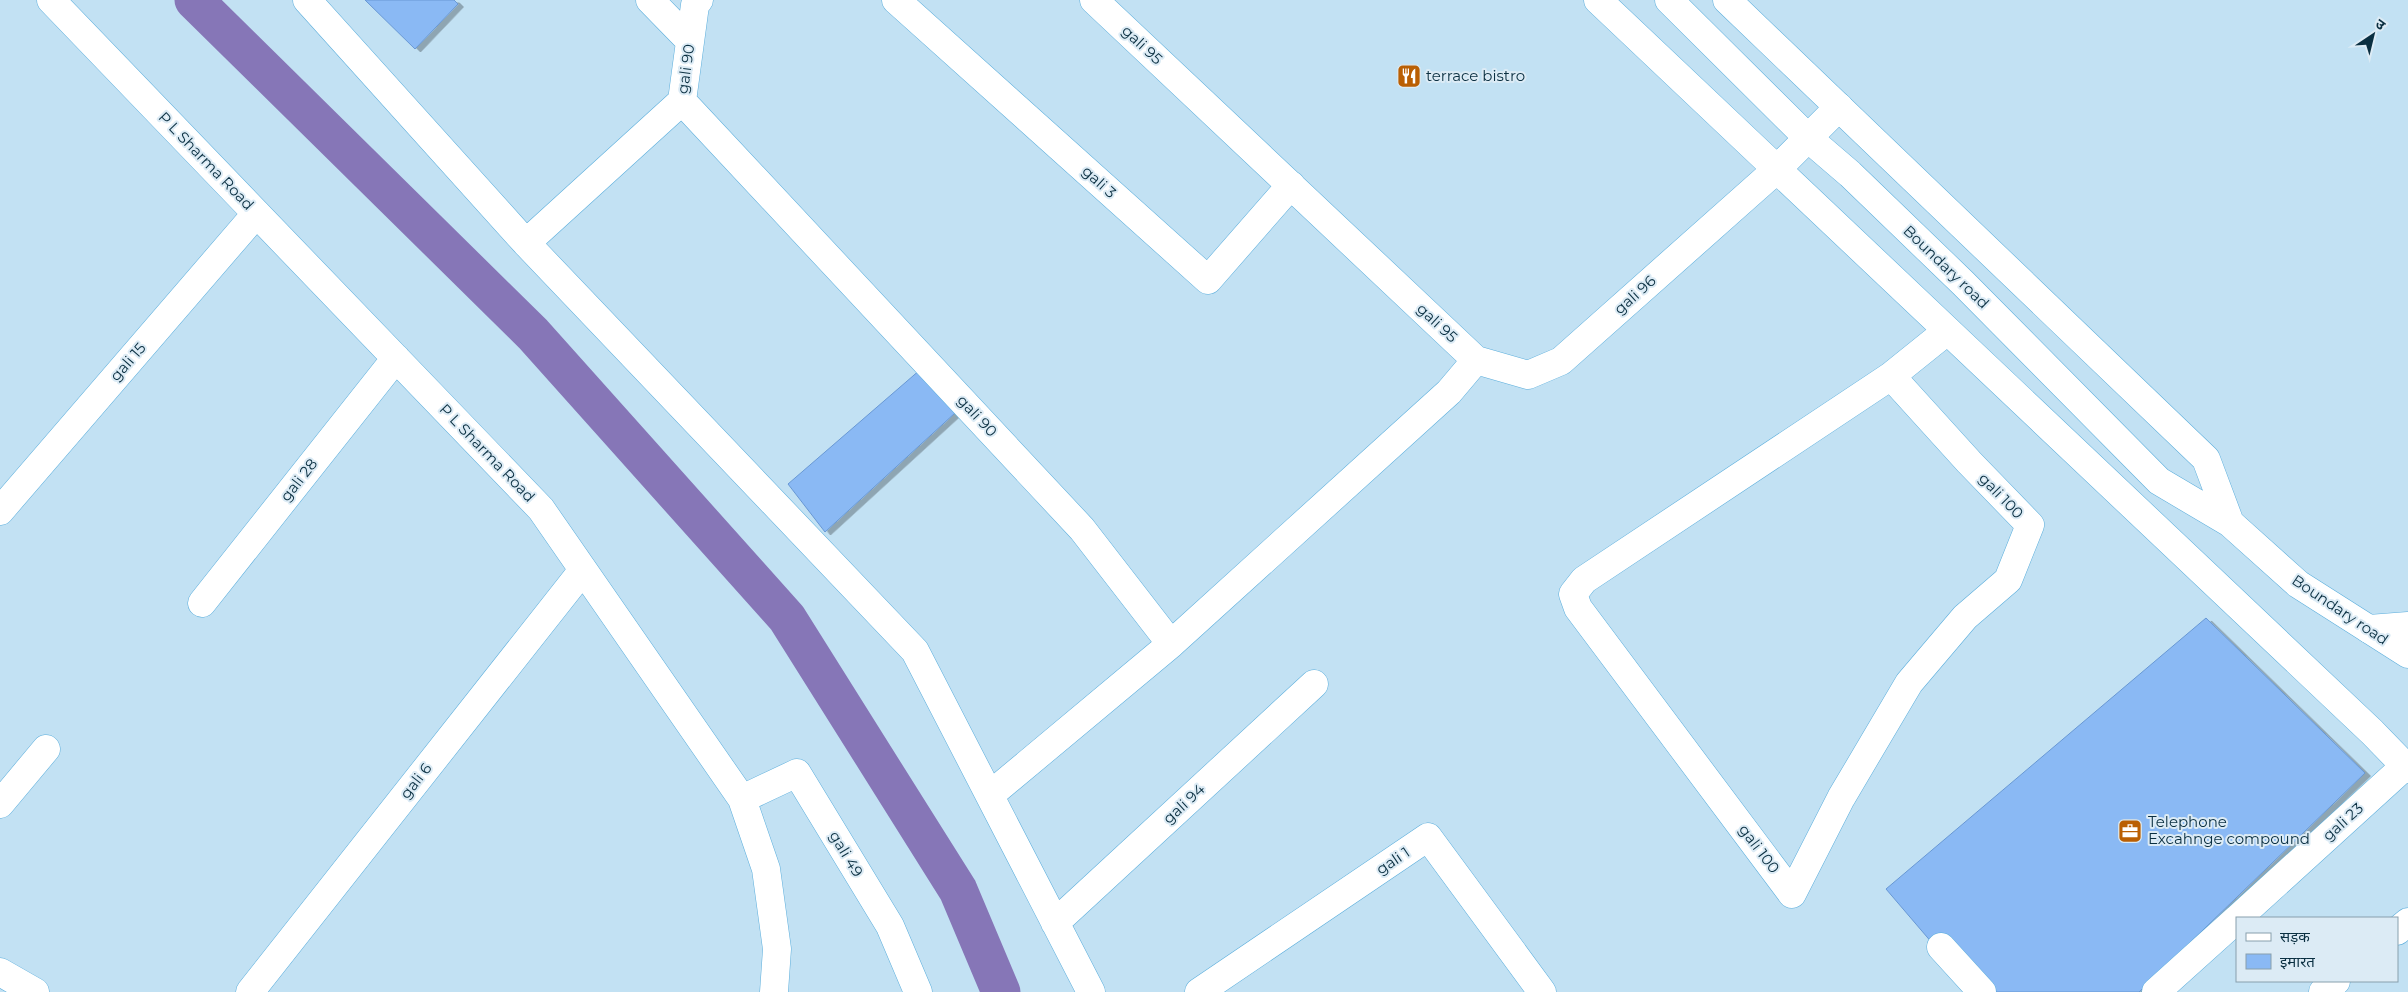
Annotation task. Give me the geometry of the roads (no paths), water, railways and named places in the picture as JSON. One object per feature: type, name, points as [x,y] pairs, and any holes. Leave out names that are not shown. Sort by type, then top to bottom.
[{"type":"street","name":"P L Sharma Road","points":[[51,0],[541,509],[742,799],[766,869],[777,949],[774,992]]},
{"type":"street","points":[[307,0],[526,242],[915,651],[1091,992]]},
{"type":"street","points":[[650,0],[690,41]]},
{"type":"street","name":"gali 90","points":[[699,0],[695,5],[682,101],[1082,529],[1171,644]]},
{"type":"street","name":"gali 3","points":[[896,0],[1208,280],[1291,185]]},
{"type":"street","name":"gali 95","points":[[1094,0],[1476,360]]},
{"type":"street","points":[[1598,0],[2372,732],[2406,768]]},
{"type":"street","name":"Boundary road","points":[[1669,0],[1808,138],[1850,174],[1956,276],[2159,481],[2230,523],[2298,584],[2408,654]]},
{"type":"street","name":"Boundary road","points":[[1727,0],[2206,459],[2230,523]]},
{"type":"street","points":[[526,242],[682,101]]},
{"type":"street","name":"gali 96","points":[[1476,360],[1528,375],[1561,361],[1776,170],[1839,107]]},
{"type":"street","name":"gali 15","points":[[0,511],[256,214]]},
{"type":"street","name":"gali 100","points":[[1891,376],[1969,462],[2030,525],[2008,580],[1965,617],[1910,683],[1841,798],[1792,894],[1578,608],[1573,594],[1584,580],[1891,376],[1947,331]]},
{"type":"street","name":"gali 28","points":[[202,603],[396,358]]},
{"type":"street","points":[[990,796],[1171,644],[1449,392],[1476,360]]},
{"type":"street","name":"gali 6","points":[[250,992],[583,570]]},
{"type":"street","points":[[2368,629],[2408,626]]},
{"type":"street","points":[[2368,629],[2408,670]]},
{"type":"street","name":"gali 94","points":[[1055,923],[1314,684]]},
{"type":"street","points":[[0,804],[46,749]]},
{"type":"street","name":"gali 23","points":[[2239,917],[2406,768]]},
{"type":"street","name":"gali 49","points":[[742,799],[797,773],[890,926],[918,992]]},
{"type":"street","name":"gali 1","points":[[1199,992],[1428,838],[1542,992]]},
{"type":"street","name":"gali 23","points":[[2156,992],[2236,920]]},
{"type":"street","points":[[2398,930],[2408,922]]},
{"type":"street","points":[[1941,947],[1982,992]]},
{"type":"street","points":[[0,972],[35,992]]},
{"type":"street","points":[[2323,992],[2335,982]]},
{"type":"waterway","points":[[194,0],[533,334],[787,618],[958,890],[1001,992]]},
{"type":"place","name":"terrace bistro","points":[[1409,76]]},
{"type":"place","name":"Telephone Excahnge compound","points":[[2130,831]]}]
